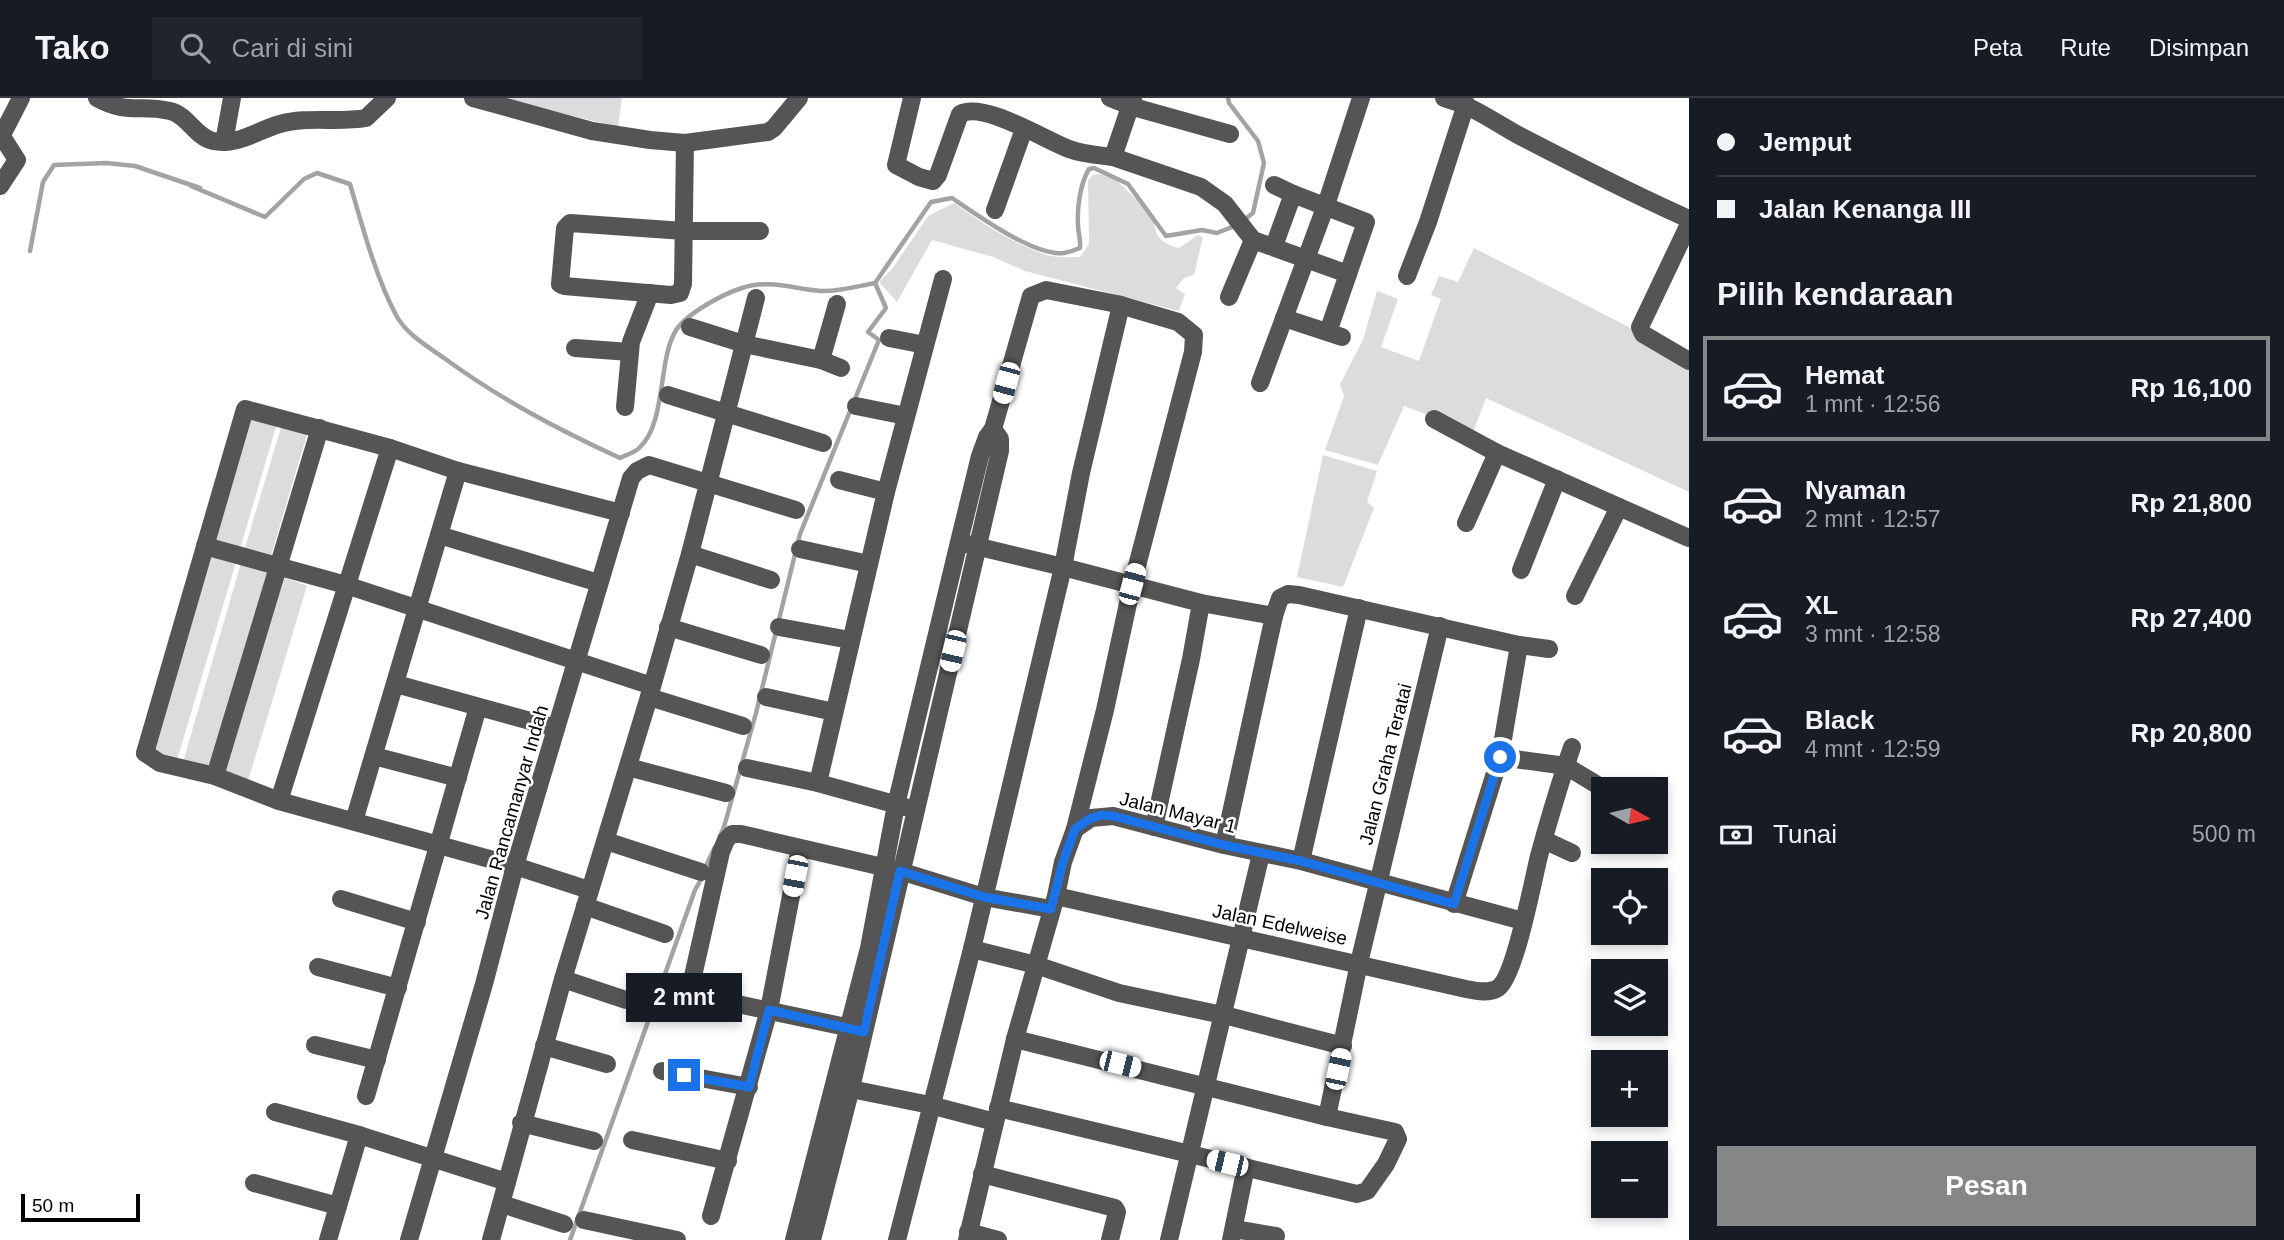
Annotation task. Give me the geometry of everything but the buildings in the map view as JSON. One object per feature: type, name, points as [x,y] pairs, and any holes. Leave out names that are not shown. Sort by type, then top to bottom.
[{"type":"street","points":[[0,186],[16,160],[3,138],[21,98]]},
{"type":"street","points":[[97,98],[110,105],[130,110],[172,111],[211,141],[224,142],[239,140],[282,123],[366,118],[387,98]]},
{"type":"street","points":[[224,142],[232,98]]},
{"type":"street","points":[[473,98],[592,131],[685,143],[768,132],[799,98]]},
{"type":"street","points":[[912,98],[895,165],[926,180],[933,181],[938,175],[963,105],[1070,150],[1112,158],[1200,187],[1226,204],[1249,236],[1348,274]]},
{"type":"street","points":[[1110,98],[1132,102],[1230,134]]},
{"type":"street","points":[[1260,383],[1326,205],[1361,98]]},
{"type":"street","points":[[1444,98],[1466,104],[1510,131],[1689,221],[1640,327],[1643,334],[1689,361]]},
{"type":"street","points":[[1112,158],[1132,102]]},
{"type":"street","points":[[1408,276],[1466,104]]},
{"type":"street","points":[[995,210],[1024,129]]},
{"type":"street","points":[[685,143],[684,231],[683,284],[680,293],[671,295],[560,284],[567,224],[570,223],[684,231],[760,232]]},
{"type":"street","points":[[1274,185],[1373,225],[1348,274],[1335,335],[1284,318]]},
{"type":"street","points":[[1274,246],[1293,194]]},
{"type":"street","points":[[1229,297],[1249,236]]},
{"type":"street","points":[[818,783],[886,492],[943,279]]},
{"type":"street","points":[[892,869],[896,805],[958,542],[980,456],[993,429],[1031,296],[1046,290],[1121,305],[1178,322],[1194,335],[1193,352],[1132,584],[1105,710],[1075,829],[1063,862],[1015,1039],[967,1236],[998,1240]]},
{"type":"street","points":[[625,407],[635,331],[650,293]]},
{"type":"street","points":[[491,1240],[562,979],[651,692],[690,554],[756,298]]},
{"type":"street","points":[[821,360],[837,304]]},
{"type":"street","points":[[897,1240],[972,950],[1063,567],[1081,473],[1121,305]]},
{"type":"street","points":[[690,327],[744,344],[821,360],[841,368]]},
{"type":"street","points":[[889,338],[925,345]]},
{"type":"street","points":[[575,348],[631,352]]},
{"type":"street","points":[[668,395],[823,443]]},
{"type":"street","points":[[856,406],[906,416]]},
{"type":"street","points":[[621,513],[458,471],[390,448],[245,409],[145,753],[160,763],[215,776],[279,801],[516,866],[664,934]]},
{"type":"street","points":[[1434,419],[1497,453],[1689,538]]},
{"type":"street","points":[[215,776],[320,428]]},
{"type":"street","points":[[812,1240],[856,1030],[869,948],[892,869],[916,809],[1000,451],[1000,439],[993,429]]},
{"type":"street","points":[[279,801],[390,448]]},
{"type":"street","points":[[1466,523],[1497,453]]},
{"type":"street","name":"Jalan Rancamanyar Indah","points":[[409,1240],[631,478],[646,466],[709,485]]},
{"type":"street","points":[[354,821],[458,471]]},
{"type":"street","points":[[1521,570],[1557,479]]},
{"type":"street","points":[[838,480],[886,492]]},
{"type":"street","points":[[709,485],[796,510]]},
{"type":"street","points":[[1575,596],[1619,507]]},
{"type":"street","points":[[439,535],[600,583]]},
{"type":"street","points":[[958,542],[1201,603],[1274,616]]},
{"type":"street","points":[[205,546],[346,585],[576,660],[651,692],[743,726]]},
{"type":"street","points":[[800,548],[869,564]]},
{"type":"street","points":[[690,554],[771,580]]},
{"type":"street","points":[[1224,845],[1280,598],[1288,594],[1519,645],[1549,649]]},
{"type":"street","points":[[1154,827],[1201,603]]},
{"type":"street","points":[[1301,861],[1359,608]]},
{"type":"street","name":"Jalan Graha Teratai","points":[[1327,1117],[1359,963],[1440,626]]},
{"type":"street","points":[[668,627],[761,655]]},
{"type":"street","points":[[779,627],[850,640]]},
{"type":"street","points":[[1454,904],[1500,757],[1519,645]]},
{"type":"street","points":[[396,684],[556,728]]},
{"type":"street","points":[[766,696],[834,712]]},
{"type":"street","points":[[366,1096],[478,707]]},
{"type":"street","points":[[1523,921],[1572,747]]},
{"type":"street","points":[[374,756],[458,778]]},
{"type":"street","points":[[1500,757],[1566,766],[1591,781]]},
{"type":"street","points":[[628,767],[726,793]]},
{"type":"street","points":[[747,768],[818,783],[916,809]]},
{"type":"street","name":"Jalan Mayar 1","points":[[1075,829],[1091,818],[1113,816],[1224,845],[1301,861],[1523,921]]},
{"type":"street","name":"Jalan Edelweise","points":[[769,1010],[700,996],[693,992],[691,985],[721,852],[732,834],[892,869],[984,897],[1054,902],[1242,937],[1478,992],[1500,987],[1511,966],[1523,921]]},
{"type":"street","points":[[1544,840],[1572,853]]},
{"type":"street","points":[[606,841],[701,872]]},
{"type":"street","points":[[711,1216],[769,1010],[800,849]]},
{"type":"street","points":[[1169,1240],[1261,853]]},
{"type":"street","points":[[341,899],[417,922]]},
{"type":"street","points":[[972,950],[1035,965],[1119,993],[1343,1046]]},
{"type":"street","points":[[318,967],[398,988]]},
{"type":"street","points":[[562,979],[626,1000]]},
{"type":"street","points":[[769,1010],[856,1030]]},
{"type":"street","points":[[843,1087],[1189,1154],[1357,1194],[1367,1192],[1386,1164],[1398,1134],[1015,1039]]},
{"type":"street","points":[[315,1045],[377,1060]]},
{"type":"street","points":[[544,1046],[607,1064]]},
{"type":"street","points":[[662,1071],[749,1087]]},
{"type":"street","points":[[794,1240],[843,1087]]},
{"type":"street","points":[[275,1112],[359,1135],[507,1182]]},
{"type":"street","points":[[522,1123],[594,1141]]},
{"type":"street","points":[[328,1240],[359,1135]]},
{"type":"street","points":[[632,1140],[727,1161]]},
{"type":"street","points":[[1246,1167],[1233,1235],[1276,1236]]},
{"type":"street","points":[[982,1174],[1115,1208],[1117,1212],[1110,1240]]},
{"type":"street","points":[[254,1183],[338,1206]]},
{"type":"street","points":[[502,1204],[564,1224]]},
{"type":"street","points":[[584,1220],[623,1234],[677,1240]]},
{"type":"shaded area","points":[[500,98],[622,98],[618,127]]},
{"type":"shaded area","points":[[1100,174],[1116,180],[1155,217],[1157,234],[1168,244],[1179,248],[1198,235],[1203,237],[1194,275],[1184,278],[1176,288],[1185,294],[1179,311],[1025,271],[993,257],[932,240],[897,302],[879,282],[892,269],[928,216],[954,203],[1022,245],[1055,257],[1080,257],[1089,244],[1088,180],[1093,175]]},
{"type":"shaded area","points":[[1474,248],[1627,326],[1689,363],[1689,492],[1486,398],[1473,432],[1404,406],[1378,465],[1325,450],[1344,396],[1340,384],[1363,340],[1377,291],[1398,299],[1381,347],[1419,361],[1441,299],[1431,295],[1439,276],[1458,282]]},
{"type":"shaded area","points":[[251,414],[278,420],[240,549],[213,543]]},
{"type":"shaded area","points":[[282,424],[308,431],[270,559],[244,551]]},
{"type":"shaded area","points":[[1323,455],[1377,471],[1367,502],[1374,508],[1343,587],[1297,577]]},
{"type":"shaded area","points":[[209,554],[236,562],[177,760],[152,751]]},
{"type":"shaded area","points":[[241,563],[268,570],[209,770],[183,762]]},
{"type":"shaded area","points":[[281,576],[307,586],[248,781],[221,773]]},
{"type":"waterway","points":[[1228,98],[1258,141],[1264,163],[1253,213],[1244,220]]},
{"type":"waterway","points":[[30,251],[43,182],[54,165],[106,163],[135,166],[200,188],[191,186],[265,217],[304,179],[317,173],[350,184],[382,285],[405,328],[465,373],[508,400],[620,458],[637,450],[648,438],[658,409],[670,344],[675,332],[687,318],[715,300],[752,285],[772,284],[828,291],[875,283],[931,202],[952,198],[1022,242],[1064,253],[1080,248],[1080,196],[1086,175],[1089,169],[1094,168],[1128,184],[1166,236],[1202,230],[1217,233],[1237,225]]},
{"type":"waterway","points":[[720,836],[756,713],[800,534],[879,340],[868,332],[886,308],[875,283]]},
{"type":"waterway","points":[[705,868],[715,847]]},
{"type":"waterway","points":[[570,1240],[695,890],[703,876]]},
{"type":"route","points":[[684,1075],[749,1087],[769,1010],[864,1032],[900,871],[984,897],[1051,909],[1075,829],[1091,818],[1102,815],[1301,861],[1454,904],[1500,757]]}]
